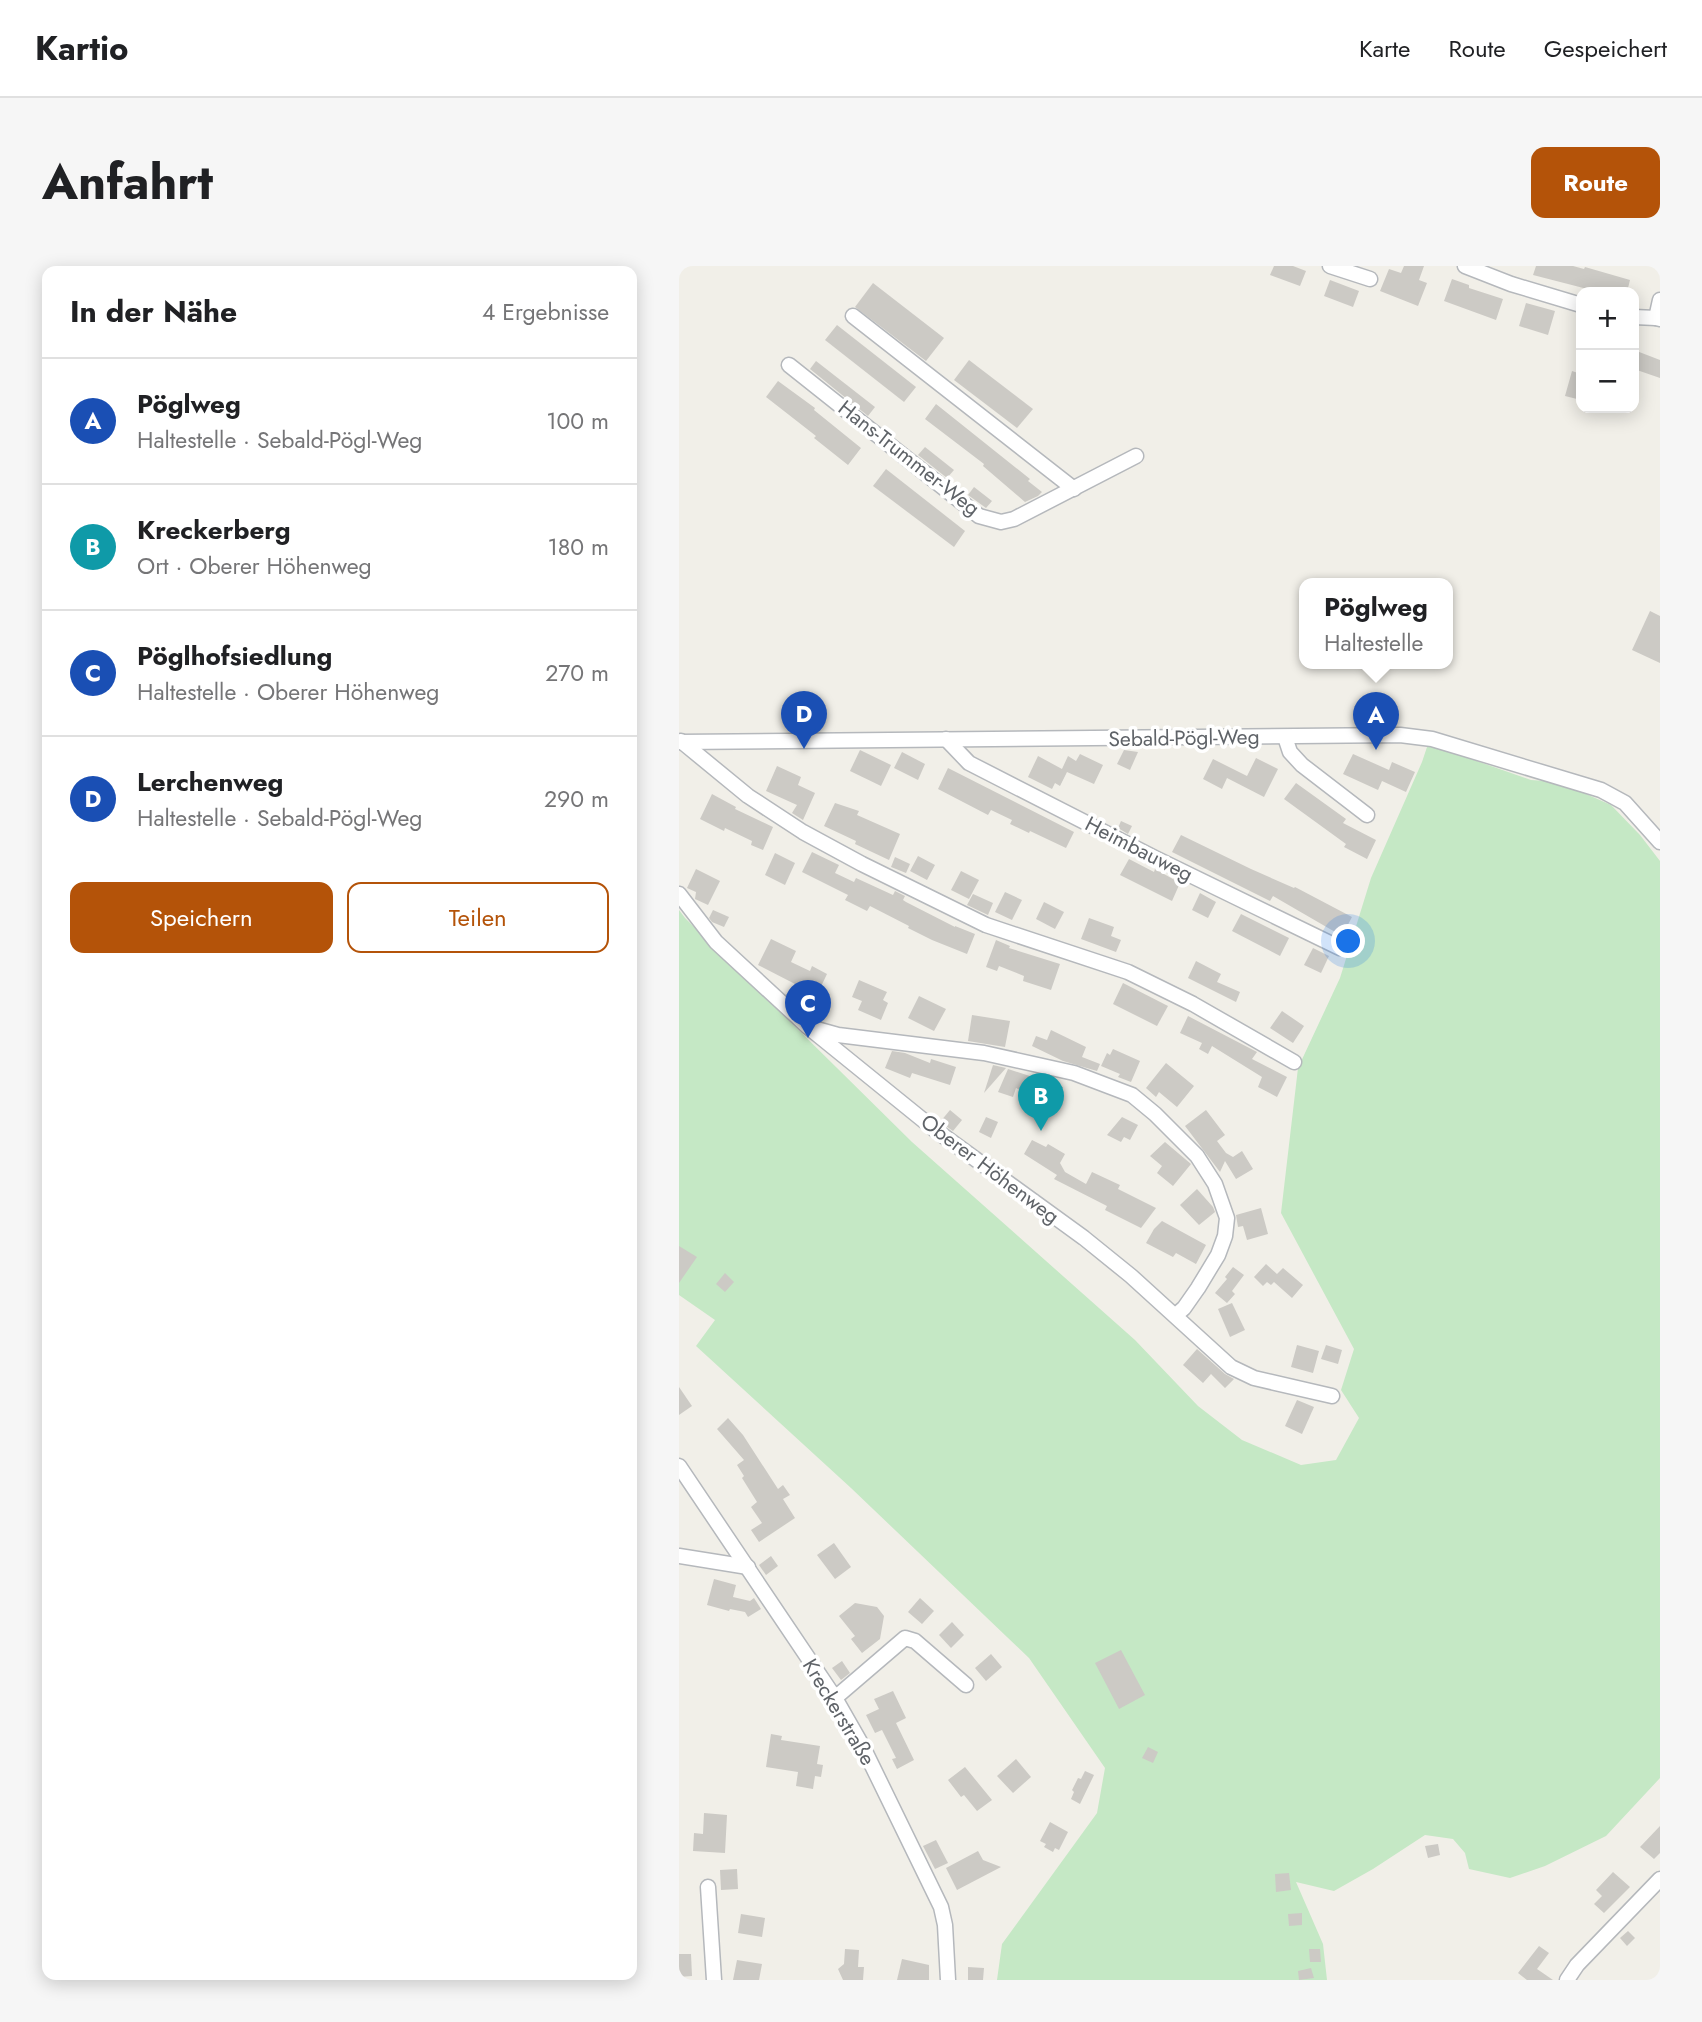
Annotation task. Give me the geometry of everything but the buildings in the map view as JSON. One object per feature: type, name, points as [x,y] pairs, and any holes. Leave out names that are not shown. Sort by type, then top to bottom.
[{"type":"street","points":[[1330,266],[1370,279]]},
{"type":"street","points":[[1465,266],[1511,284],[1576,303]]},
{"type":"street","points":[[1639,317],[1658,319],[1660,300]]},
{"type":"street","points":[[853,316],[1074,489]]},
{"type":"street","name":"Hans-Trummer-Weg","points":[[789,365],[979,516],[1001,522],[1014,519],[1136,456]]},
{"type":"street","name":"Sebald-Pögl-Weg","points":[[680,741],[1400,735],[1432,739],[1601,790],[1625,803],[1660,842]]},
{"type":"street","points":[[1285,737],[1290,751],[1302,765],[1367,815]]},
{"type":"street","name":"Heimbauweg","points":[[946,740],[969,763],[1340,948]]},
{"type":"street","points":[[680,741],[748,796],[803,832],[862,864],[986,925],[1128,972],[1193,1004],[1294,1062]]},
{"type":"street","name":"Oberer Höhenweg","points":[[679,894],[716,942],[808,1027],[934,1129],[1084,1238],[1176,1315],[1231,1367],[1254,1378],[1332,1396]]},
{"type":"street","points":[[808,1027],[838,1035],[984,1053],[1075,1073],[1132,1096],[1155,1114],[1197,1157],[1215,1184],[1227,1217],[1225,1236],[1218,1255],[1184,1308],[1176,1315]]},
{"type":"street","name":"Kreckerstraße","points":[[679,1466],[835,1698],[863,1747],[941,1907],[945,1925],[948,1980]]},
{"type":"street","points":[[679,1556],[748,1567]]},
{"type":"street","points":[[835,1698],[905,1638],[915,1641],[966,1685]]},
{"type":"street","points":[[1567,1980],[1577,1965],[1660,1879]]},
{"type":"street","points":[[708,1887],[714,1980]]},
{"type":"green space","points":[[1428,744],[1531,780],[1559,782],[1611,805],[1660,861],[1660,1778],[1606,1836],[1545,1866],[1510,1878],[1469,1869],[1465,1853],[1453,1839],[1425,1835],[1334,1891],[1296,1882],[1323,1944],[1327,1980],[997,1980],[1002,1944],[1097,1813],[1105,1768],[1029,1658],[851,1488],[696,1346],[715,1320],[679,1295],[679,910],[912,1142],[1135,1340],[1198,1406],[1242,1440],[1301,1465],[1336,1460],[1359,1418],[1341,1390],[1354,1349],[1281,1213],[1298,1068],[1340,978],[1371,878]]},
{"type":"place","name":"Lerchenweg","points":[[804,749]]},
{"type":"place","name":"Pöglweg","points":[[1376,750]]},
{"type":"place","name":"Pöglhofsiedlung","points":[[808,1038]]},
{"type":"place","name":"Kreckerberg","points":[[1041,1131]]}]
